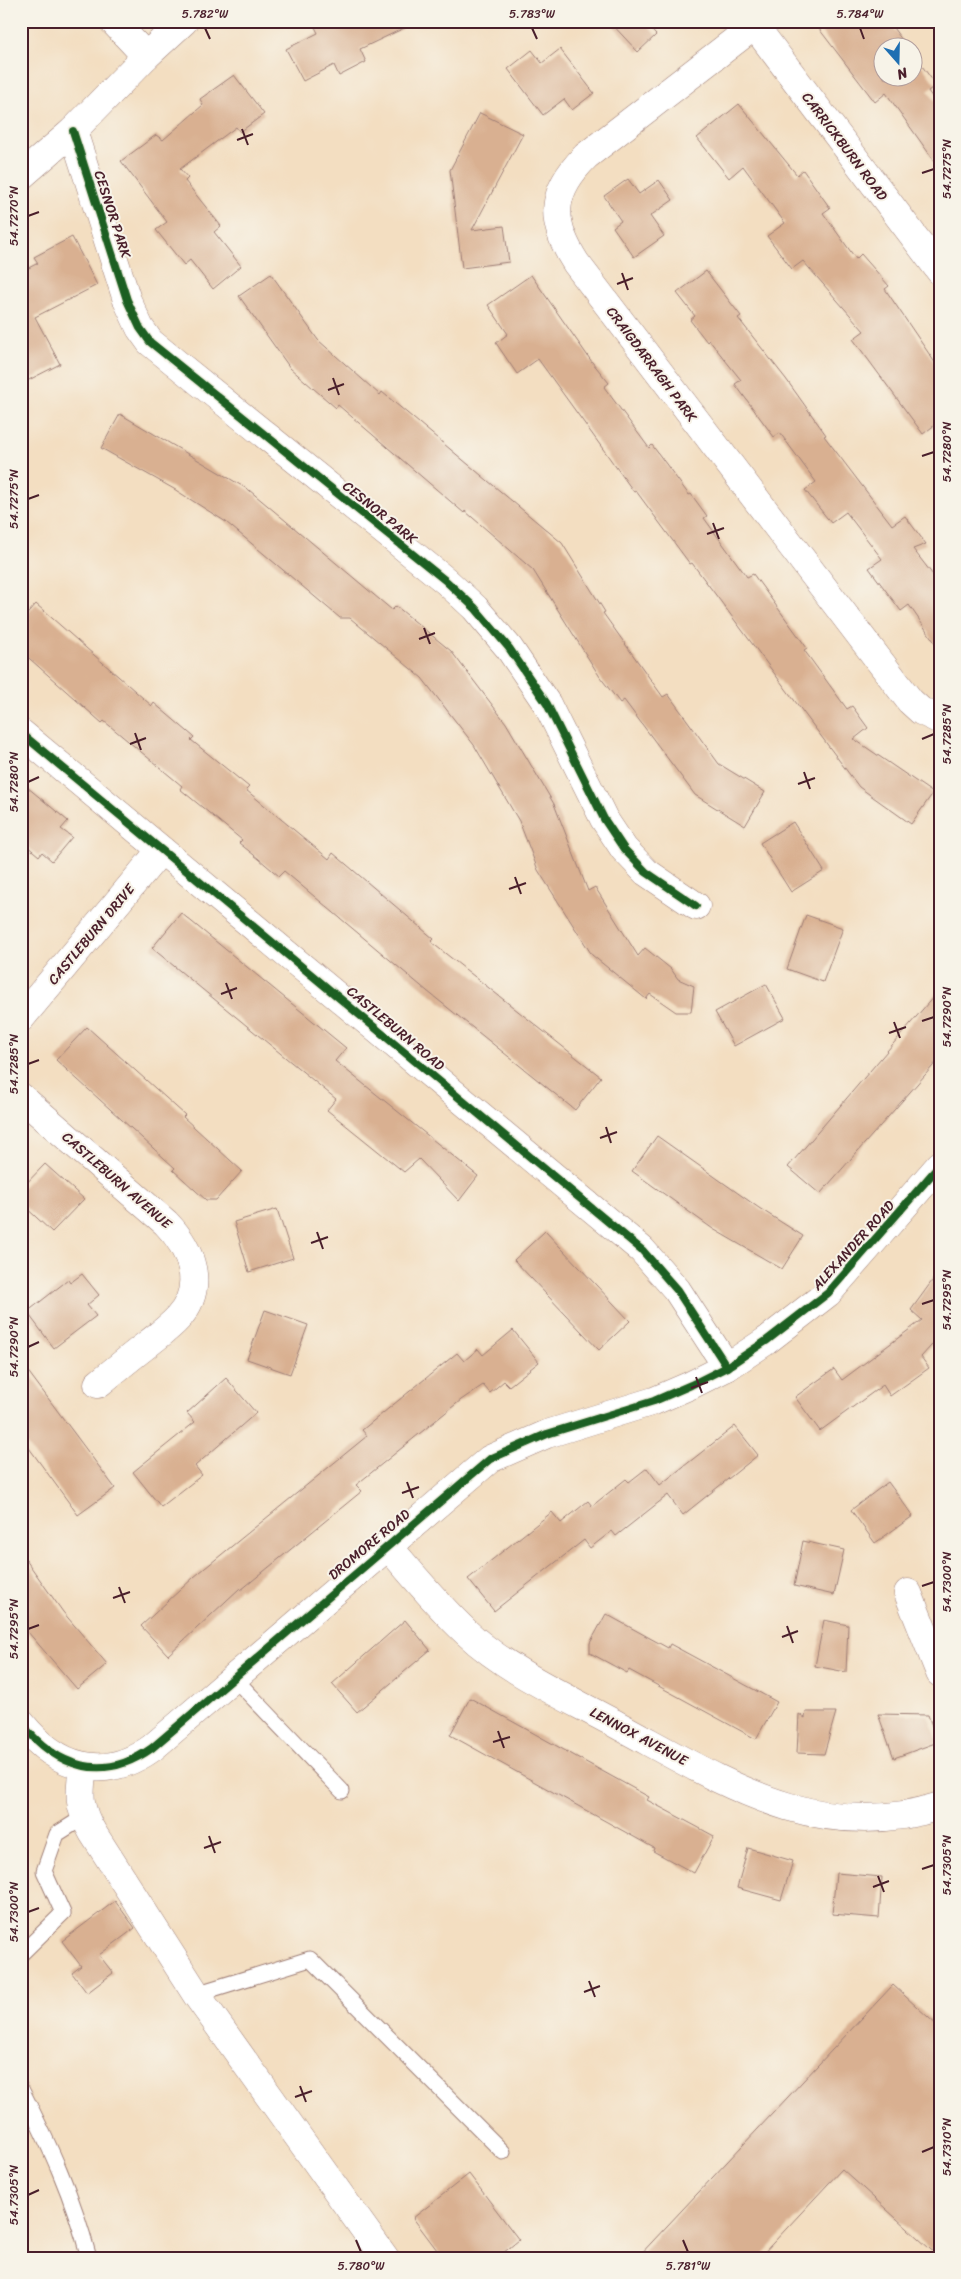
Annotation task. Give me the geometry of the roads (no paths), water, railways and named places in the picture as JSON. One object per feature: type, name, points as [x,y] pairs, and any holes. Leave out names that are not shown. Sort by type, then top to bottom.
[{"type":"street","points":[[113,21],[146,56]]},
{"type":"street","points":[[21,176],[73,131],[146,56],[184,21]]},
{"type":"street","name":"CARRICKBURN ROAD","points":[[752,24],[940,271]]},
{"type":"street","name":"CRAIGDARRAGH PARK","points":[[752,24],[586,156],[564,182],[558,198],[556,218],[565,246],[576,263],[898,685],[921,711],[940,720]]},
{"type":"street","name":"CESNOR PARK","points":[[73,131],[127,300],[140,328],[150,342],[446,581],[474,608],[509,648],[547,704],[604,819],[624,850],[646,872],[696,906]]},
{"type":"street","name":"CASTLEBURN ROAD","points":[[21,733],[642,1250],[673,1284],[727,1367]]},
{"type":"street","name":"CASTLEBURN DRIVE","points":[[21,1018],[161,850]]},
{"type":"street","name":"CASTLEBURN AVENUE","points":[[21,1097],[166,1223],[182,1241],[194,1269],[193,1292],[179,1317],[98,1384]]},
{"type":"street","name":"ALEXANDER ROAD","points":[[727,1367],[799,1318],[828,1293],[940,1165]]},
{"type":"street","name":"DROMORE ROAD","points":[[23,1728],[53,1754],[83,1766],[107,1768],[136,1758],[152,1748],[232,1677],[490,1459],[547,1434],[654,1401],[727,1367]]},
{"type":"street","name":"LENNOX AVENUE","points":[[387,1545],[448,1614],[481,1644],[563,1695],[733,1787],[783,1806],[838,1816],[893,1816],[917,1813],[940,1806]]},
{"type":"street","points":[[908,1593],[940,1673]]},
{"type":"street","points":[[83,1766],[80,1801],[84,1817],[196,1994],[385,2258]]},
{"type":"lane","points":[[232,1677],[342,1791]]},
{"type":"lane","points":[[21,1954],[63,1913],[44,1871],[57,1834],[84,1817]]},
{"type":"lane","points":[[196,1994],[310,1958],[503,2152]]},
{"type":"lane","points":[[21,2089],[45,2136],[77,2210],[89,2258]]}]
